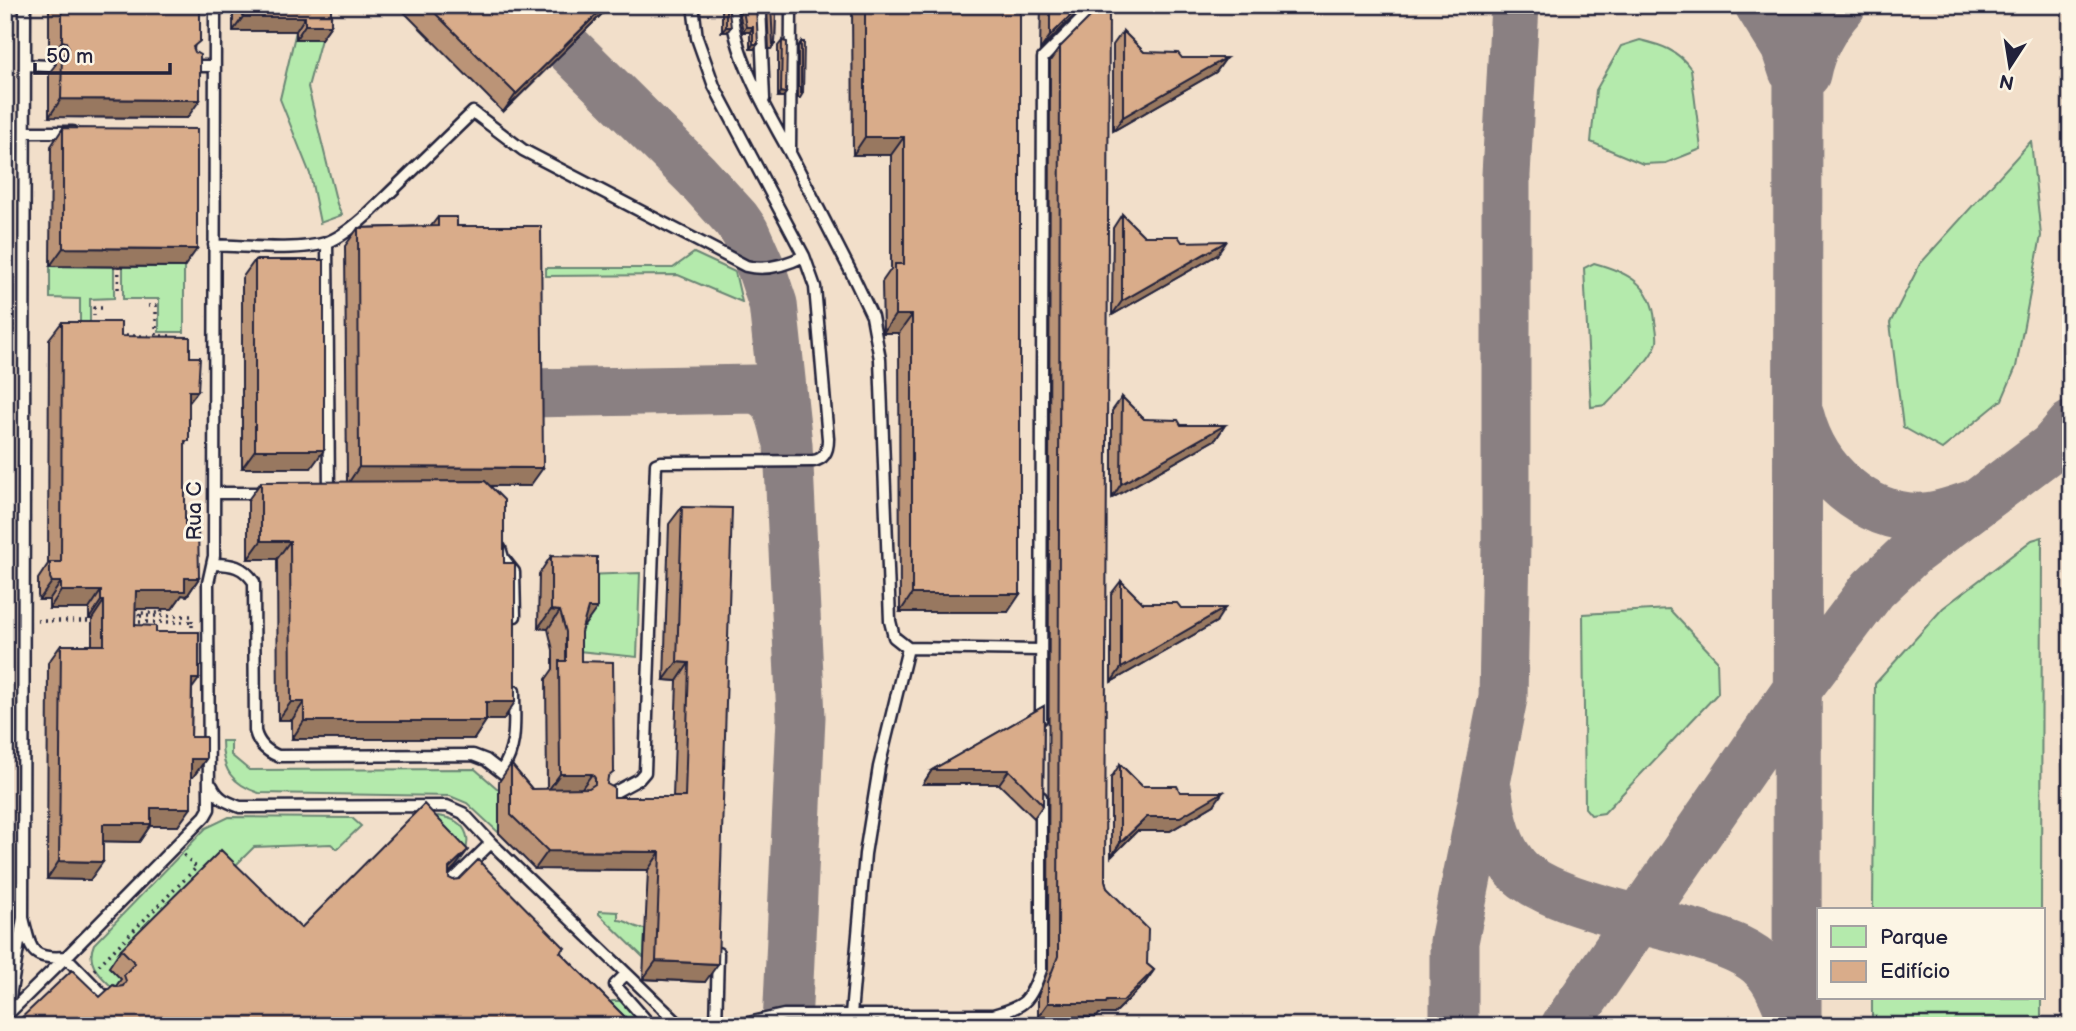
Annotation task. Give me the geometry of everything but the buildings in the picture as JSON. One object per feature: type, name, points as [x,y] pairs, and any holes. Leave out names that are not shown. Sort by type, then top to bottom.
[{"type":"lane","points":[[6,1016],[23,918],[25,5]]},
{"type":"lane","name":"Rua C","points":[[205,816],[210,802],[208,583],[214,564],[215,5]]},
{"type":"lane","points":[[601,799],[639,779],[645,772],[656,464],[813,461],[824,457],[828,439],[815,286],[804,256],[714,86],[697,38],[693,5]]},
{"type":"lane","points":[[732,5],[732,24],[739,47],[765,107],[872,316],[880,359],[890,621],[894,637],[908,648],[1041,650]]},
{"type":"lane","points":[[760,5],[765,107]]},
{"type":"lane","points":[[790,153],[791,5]]},
{"type":"lane","points":[[1041,733],[1043,58],[1096,5]]},
{"type":"lane","points":[[25,65],[49,66]]},
{"type":"lane","points":[[188,66],[215,66]]},
{"type":"lane","points":[[214,245],[291,247],[327,242],[355,226],[473,112],[523,150],[746,266],[753,268],[783,265],[804,256]]},
{"type":"lane","points":[[25,132],[90,132]]},
{"type":"lane","points":[[327,242],[329,493]]},
{"type":"lane","points":[[214,493],[278,493]]},
{"type":"lane","points":[[316,493],[342,493]]},
{"type":"lane","points":[[501,538],[503,558],[514,572],[516,582],[515,621]]},
{"type":"lane","points":[[214,564],[240,567],[254,582],[255,731],[259,743],[269,752],[278,756],[474,755],[486,760],[511,780]]},
{"type":"lane","points":[[850,1021],[865,854],[879,767],[908,648]]},
{"type":"lane","points":[[500,771],[508,761],[513,738],[514,686]]},
{"type":"lane","points":[[210,783],[216,795],[225,802],[240,807]]},
{"type":"lane","points":[[735,1026],[785,1015],[850,1021],[993,1015],[1018,1009],[1032,994],[1041,970],[1041,789]]},
{"type":"lane","points":[[6,1016],[205,816],[222,806],[447,806],[463,813],[681,1026]]},
{"type":"lane","points":[[442,891],[491,843]]},
{"type":"lane","points":[[23,918],[31,946],[38,954],[46,959],[66,957]]},
{"type":"lane","points":[[716,1026],[718,943]]},
{"type":"lane","points":[[66,957],[106,998]]},
{"type":"lane","points":[[626,974],[615,985],[651,1026]]},
{"type":"path","points":[[118,289],[119,267]]},
{"type":"path","points":[[148,306],[156,306],[156,336]]},
{"type":"path","points":[[94,332],[94,308],[105,308]]},
{"type":"path","points":[[110,336],[170,336]]},
{"type":"path","points":[[139,616],[138,613],[162,613],[161,609]]},
{"type":"path","points":[[192,622],[126,619],[139,616],[192,617],[192,622],[192,633],[208,633]]},
{"type":"path","points":[[23,621],[101,621]]},
{"type":"path","points":[[175,847],[202,874]]},
{"type":"path","points":[[86,978],[197,868]]},
{"type":"green space","points":[[296,31],[296,39],[321,39],[308,87],[342,215],[320,223],[310,174],[280,99]]},
{"type":"green space","points":[[1640,40],[1668,49],[1691,69],[1701,149],[1666,163],[1643,164],[1591,142],[1596,90],[1621,46]]},
{"type":"green space","points":[[2031,141],[2041,236],[2016,367],[2002,400],[1942,449],[1903,427],[1890,323],[1920,264]]},
{"type":"green space","points":[[694,253],[735,272],[742,302],[678,275],[546,276],[546,268],[673,268]]},
{"type":"green space","points":[[1594,263],[1627,276],[1643,289],[1653,308],[1657,340],[1642,366],[1606,405],[1591,407],[1584,268]]},
{"type":"green space","points":[[50,266],[114,266],[114,298],[90,299],[90,339],[80,339],[80,299],[50,298]]},
{"type":"green space","points":[[123,266],[184,267],[184,332],[159,332],[159,299],[123,299]]},
{"type":"green space","points":[[2042,537],[2041,908],[1873,908],[1875,684],[1943,608],[2032,540]]},
{"type":"green space","points":[[640,573],[637,657],[569,650],[584,575]]},
{"type":"green space","points":[[1669,609],[1717,660],[1718,693],[1604,813],[1591,815],[1585,808],[1583,614]]},
{"type":"green space","points":[[222,741],[231,741],[231,755],[249,770],[475,769],[499,790],[499,833],[467,803],[450,796],[259,793],[242,785],[230,774],[224,760]]},
{"type":"green space","points":[[438,816],[457,822],[466,834],[466,850],[455,867],[412,822]]},
{"type":"green space","points":[[229,817],[352,818],[361,826],[337,849],[331,844],[254,847],[221,880],[109,967],[123,981],[114,989],[93,964],[94,944],[206,828]]},
{"type":"green space","points":[[599,911],[618,912],[618,920],[645,929],[644,958],[599,914]]},
{"type":"green space","points":[[1872,1000],[2041,1000],[2041,1026],[1872,1026]]},
{"type":"green space","points":[[612,1001],[623,1001],[643,1026],[603,1026],[606,1005]]},
{"type":"green space","points":[[1694,1019],[1699,1026],[1663,1026],[1667,1020]]},
{"type":"taxiway","points":[[1454,1026],[1454,942],[1503,698],[1506,546],[1506,175],[1515,5]]},
{"type":"taxiway","points":[[1759,5],[1785,47],[1793,71]]},
{"type":"taxiway","points":[[1797,1026],[1798,5]]},
{"type":"taxiway","points":[[1806,74],[1819,37],[1842,5]]},
{"type":"taxiway","points":[[568,48],[696,175],[736,219],[745,232],[761,268],[773,304],[788,445],[801,717],[787,1026]]},
{"type":"taxiway","points":[[530,393],[754,389],[773,401],[780,414],[786,437]]},
{"type":"taxiway","points":[[1800,416],[1807,436],[1830,473],[1863,501],[1902,516],[1924,517],[1971,505]]},
{"type":"taxiway","points":[[1565,1026],[1796,691],[1873,589],[1911,553],[2052,447],[2071,425]]},
{"type":"taxiway","points":[[1488,792],[1493,821],[1503,849],[1514,866],[1529,879],[1576,901],[1723,943],[1745,953],[1774,979],[1794,1023]]}]
